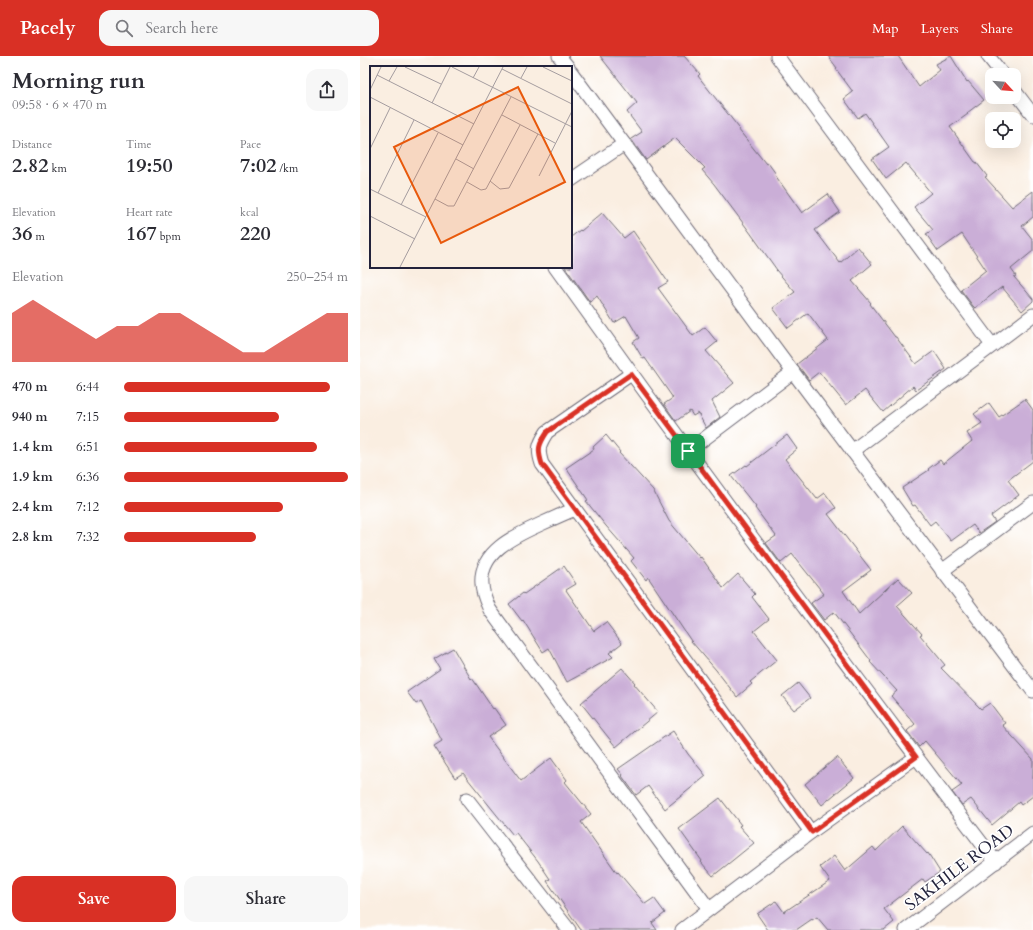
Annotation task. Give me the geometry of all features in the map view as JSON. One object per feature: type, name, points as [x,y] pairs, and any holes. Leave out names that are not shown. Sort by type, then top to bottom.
[{"type":"street","points":[[560,56],[567,66]]},
{"type":"street","points":[[777,56],[992,345]]},
{"type":"street","points":[[988,56],[997,68]]},
{"type":"street","points":[[572,73],[793,372],[1033,691]]},
{"type":"street","points":[[1021,99],[1033,115]]},
{"type":"street","points":[[572,179],[624,144]]},
{"type":"street","points":[[556,268],[688,451],[996,862]]},
{"type":"street","points":[[852,451],[1033,315]]},
{"type":"street","points":[[688,451],[793,372]]},
{"type":"street","points":[[631,374],[547,432],[540,446],[539,454],[542,464],[812,832]]},
{"type":"street","points":[[942,570],[1033,503]]},
{"type":"street","points":[[574,509],[517,535],[502,544],[493,553],[484,570],[481,582],[483,594],[490,610],[709,909]]},
{"type":"street","points":[[682,930],[812,832],[916,757]]},
{"type":"street","points":[[468,799],[569,930]]},
{"type":"street","name":"SAKHILE ROAD","points":[[906,930],[1033,833]]},
{"type":"building","points":[[600,56],[684,56],[700,74],[698,76],[739,128],[738,129],[766,164],[768,163],[802,213],[828,194],[840,212],[815,230],[840,263],[858,247],[872,264],[852,281],[871,303],[870,304],[916,364],[934,351],[946,369],[916,390],[913,386],[883,412],[865,390],[846,405],[819,372],[809,380],[797,364],[828,340],[808,313],[788,328],[773,308],[795,292],[776,270],[749,231],[702,170],[705,168],[675,138],[646,160],[631,139],[642,132],[627,112],[637,103]]},
{"type":"building","points":[[828,56],[898,56],[919,87],[940,70],[936,64],[951,56],[967,82],[968,81],[984,100],[950,127],[987,176],[985,177],[1012,207],[1033,191],[1033,217],[1022,226],[1033,240],[1033,251],[1011,269],[1016,276],[1014,277],[1033,299],[1033,301],[1022,311],[1002,287],[975,308],[973,306],[961,290],[986,270],[962,234],[938,251],[926,234],[933,230],[914,207],[931,193],[906,163],[886,179],[872,159],[889,147],[865,113],[858,118],[844,99],[853,92]]},
{"type":"building","points":[[602,213],[624,238],[633,231],[668,282],[658,288],[693,336],[705,327],[717,342],[706,351],[734,383],[712,401],[720,417],[706,428],[698,413],[693,416],[690,411],[676,421],[664,404],[673,398],[645,358],[643,359],[633,342],[639,338],[626,316],[614,323],[597,296],[590,302],[566,268],[572,268],[572,236],[580,230],[581,231]]},
{"type":"building","points":[[1025,399],[1033,410],[1033,461],[1008,480],[1019,495],[991,516],[995,522],[979,533],[973,525],[951,541],[935,521],[930,525],[915,505],[913,506],[902,488],[929,470],[928,469],[940,460],[943,464],[972,441],[967,433],[982,423],[974,414],[989,403],[999,417]]},
{"type":"building","points":[[606,435],[620,452],[619,453],[653,490],[669,521],[700,558],[701,557],[723,588],[738,574],[755,594],[752,597],[769,619],[754,631],[777,660],[750,682],[752,684],[737,697],[691,641],[648,577],[646,580],[631,561],[634,558],[586,501],[588,500],[566,468],[594,449],[593,447]]},
{"type":"building","points":[[787,435],[797,449],[785,459],[817,499],[825,493],[836,508],[828,514],[871,570],[843,591],[859,614],[898,578],[912,593],[897,606],[922,634],[920,635],[945,665],[941,668],[981,709],[990,703],[1005,723],[1002,725],[1033,759],[1033,796],[1021,805],[1019,802],[992,825],[971,799],[962,805],[952,792],[962,785],[925,741],[919,747],[907,731],[915,724],[891,696],[897,691],[870,662],[871,661],[834,612],[824,620],[811,603],[824,594],[792,554],[781,563],[766,543],[776,536],[755,508],[756,507],[731,476],[746,465],[747,466]]},
{"type":"building","points":[[564,566],[576,584],[566,590],[594,631],[606,622],[622,643],[609,653],[613,657],[567,682],[549,648],[543,652],[523,620],[522,621],[509,604]]},
{"type":"building","points":[[453,648],[471,679],[472,678],[506,725],[488,737],[521,781],[551,758],[567,780],[565,782],[591,814],[581,822],[617,873],[618,872],[645,904],[654,898],[665,913],[652,923],[657,930],[581,930],[547,881],[550,879],[538,861],[516,833],[513,835],[463,773],[455,778],[434,746],[442,741],[421,701],[416,704],[407,692],[440,669],[434,659]]},
{"type":"building","points":[[622,668],[658,712],[616,747],[581,703]]},
{"type":"building","points":[[798,683],[810,698],[794,710],[782,696]]},
{"type":"building","points":[[673,731],[688,754],[706,776],[665,809],[648,786],[636,795],[618,769]]},
{"type":"building","points":[[837,757],[854,778],[822,805],[805,784]]},
{"type":"building","points":[[720,798],[741,825],[739,826],[754,843],[713,876],[701,862],[702,861],[679,829]]},
{"type":"building","points":[[902,826],[927,854],[928,853],[940,872],[925,882],[923,879],[884,909],[894,922],[884,930],[828,930],[817,917],[796,930],[768,930],[757,914],[776,901],[784,912],[830,881],[820,867],[834,856],[845,871],[873,847],[876,851]]},
{"type":"route","points":[[631,374],[688,451],[916,757],[812,832],[542,464],[539,454],[540,446],[547,432],[631,374]]}]
